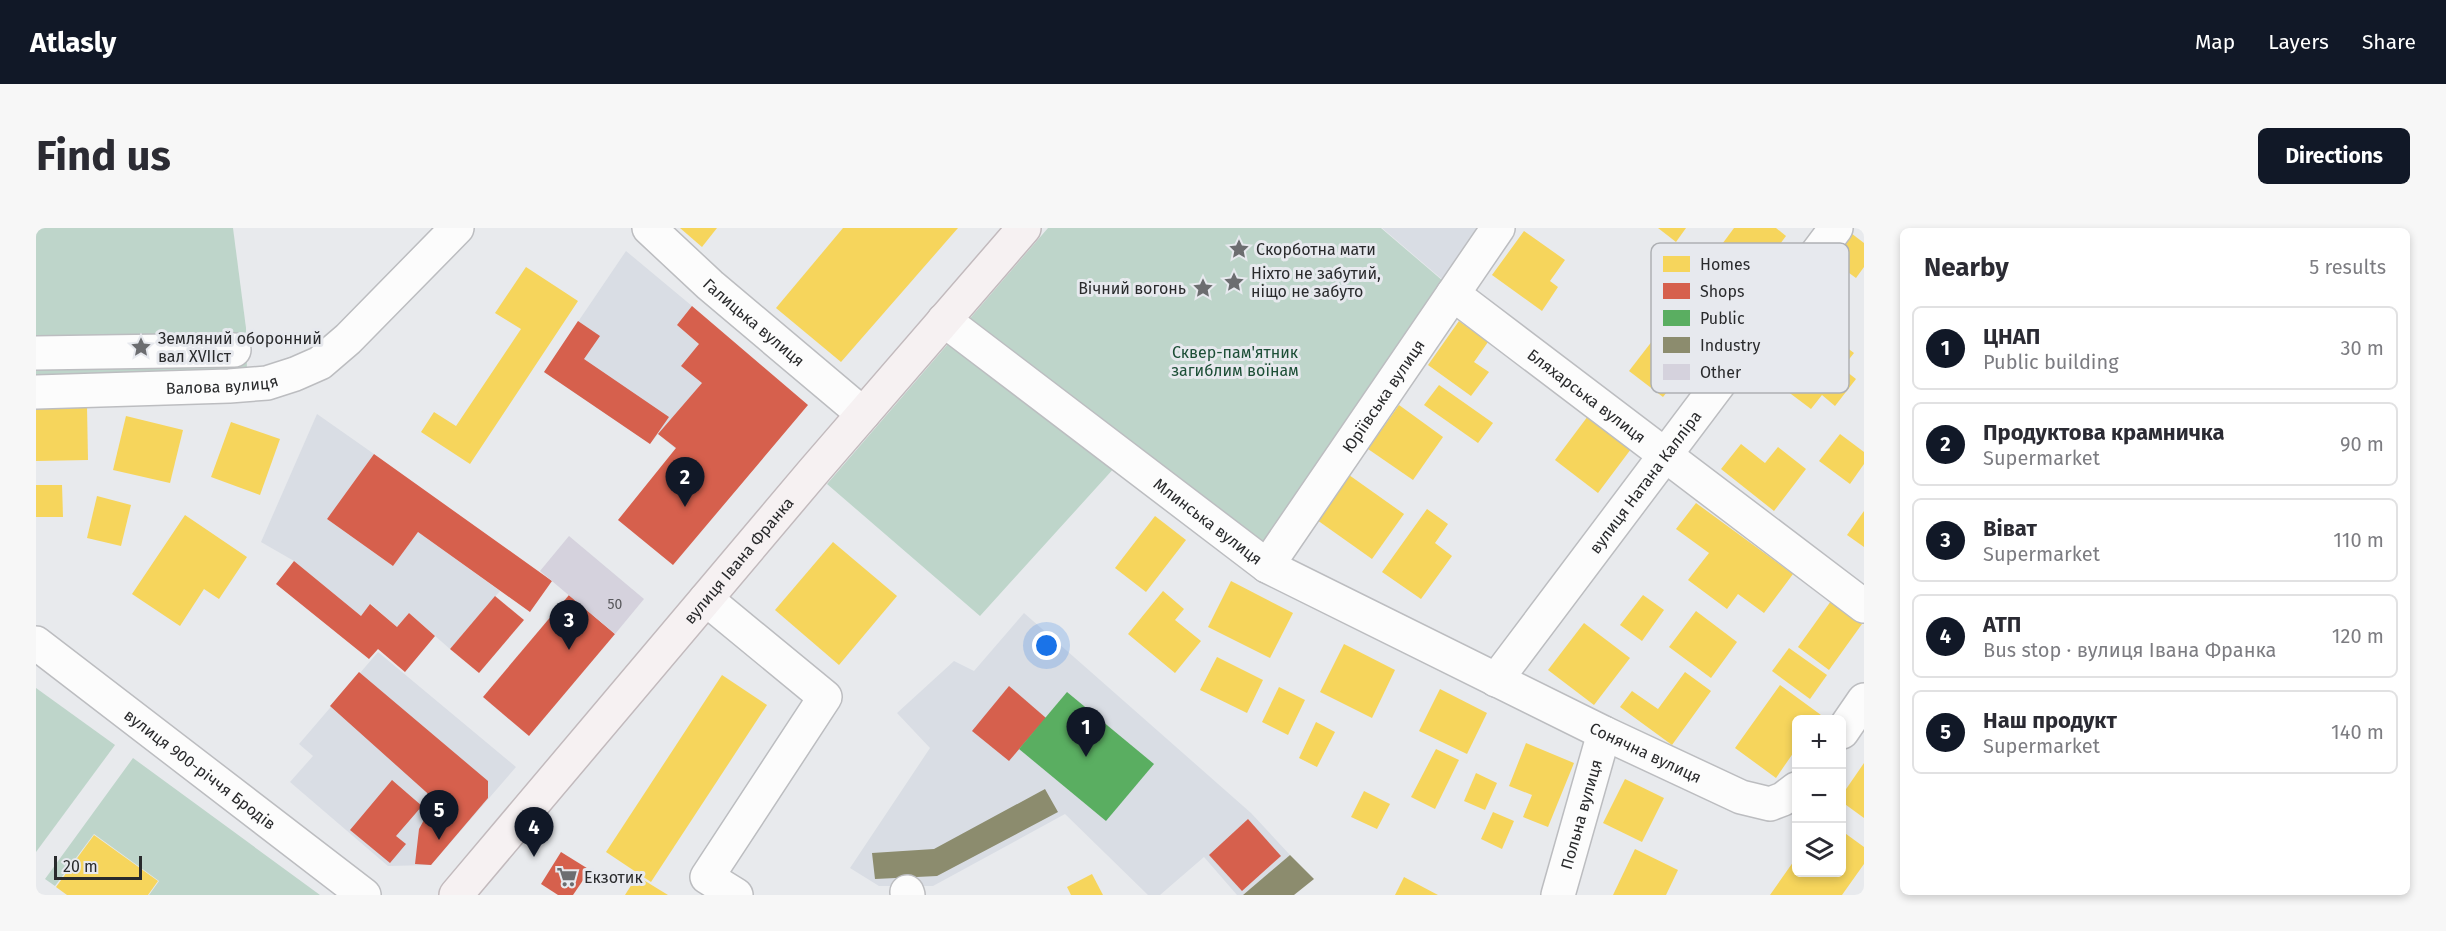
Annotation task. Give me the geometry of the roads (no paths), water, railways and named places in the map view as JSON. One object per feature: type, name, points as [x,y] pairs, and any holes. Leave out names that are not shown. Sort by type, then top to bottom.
[{"type":"main road","name":"вулиця Івана Франка","points":[[456,895],[863,414],[1024,228]]},
{"type":"street","name":"Валова вулиця","points":[[36,392],[229,386],[267,383],[295,374],[320,363],[348,339],[457,228]]},
{"type":"street","name":"Галицька вулиця","points":[[649,228],[710,285],[863,414]]},
{"type":"street","name":"Юріївська вулиця","points":[[1267,566],[1498,228]]},
{"type":"street","name":"вулиця Натана Калліра","points":[[1825,243],[1836,228]]},
{"type":"street","name":"Бляхарська вулиця","points":[[1453,294],[1864,606]]},
{"type":"street","name":"Млинська вулиця","points":[[944,320],[1267,566],[1496,680]]},
{"type":"street","points":[[36,353],[234,350]]},
{"type":"street","name":"вулиця Натана Калліра","points":[[1496,680],[1712,393]]},
{"type":"street","points":[[706,599],[825,697],[707,877],[736,895]]},
{"type":"street","name":"вулиця 900-річчя Бродів","points":[[36,643],[364,895]]},
{"type":"street","name":"Сонячна вулиця","points":[[1496,680],[1741,796],[1770,804],[1792,793]]},
{"type":"street","points":[[1846,726],[1864,700]]},
{"type":"street","name":"Польна вулиця","points":[[1558,895],[1604,733]]},
{"type":"place","name":"Cкорботна мати","points":[[1239,249]]},
{"type":"place","name":"Ніхто не забутий, ніщо не забуто","points":[[1234,282]]},
{"type":"place","name":"Вічний вогонь","points":[[1203,288]]},
{"type":"place","name":"Земляний оборонний вал XVIIст","points":[[141,347]]},
{"type":"place","name":"Продуктова крамничка","points":[[685,507]]},
{"type":"place","name":"Віват","points":[[569,650]]},
{"type":"place","name":"ЦНАП","points":[[1086,757]]},
{"type":"place","name":"Наш продукт","points":[[439,840]]},
{"type":"place","name":"АТП","points":[[534,857]]},
{"type":"place","name":"Екзотик","points":[[567,877]]},
{"type":"park label","name":"Сквер-пам'ятник загиблим воїнам","points":[[1235,361]]}]
